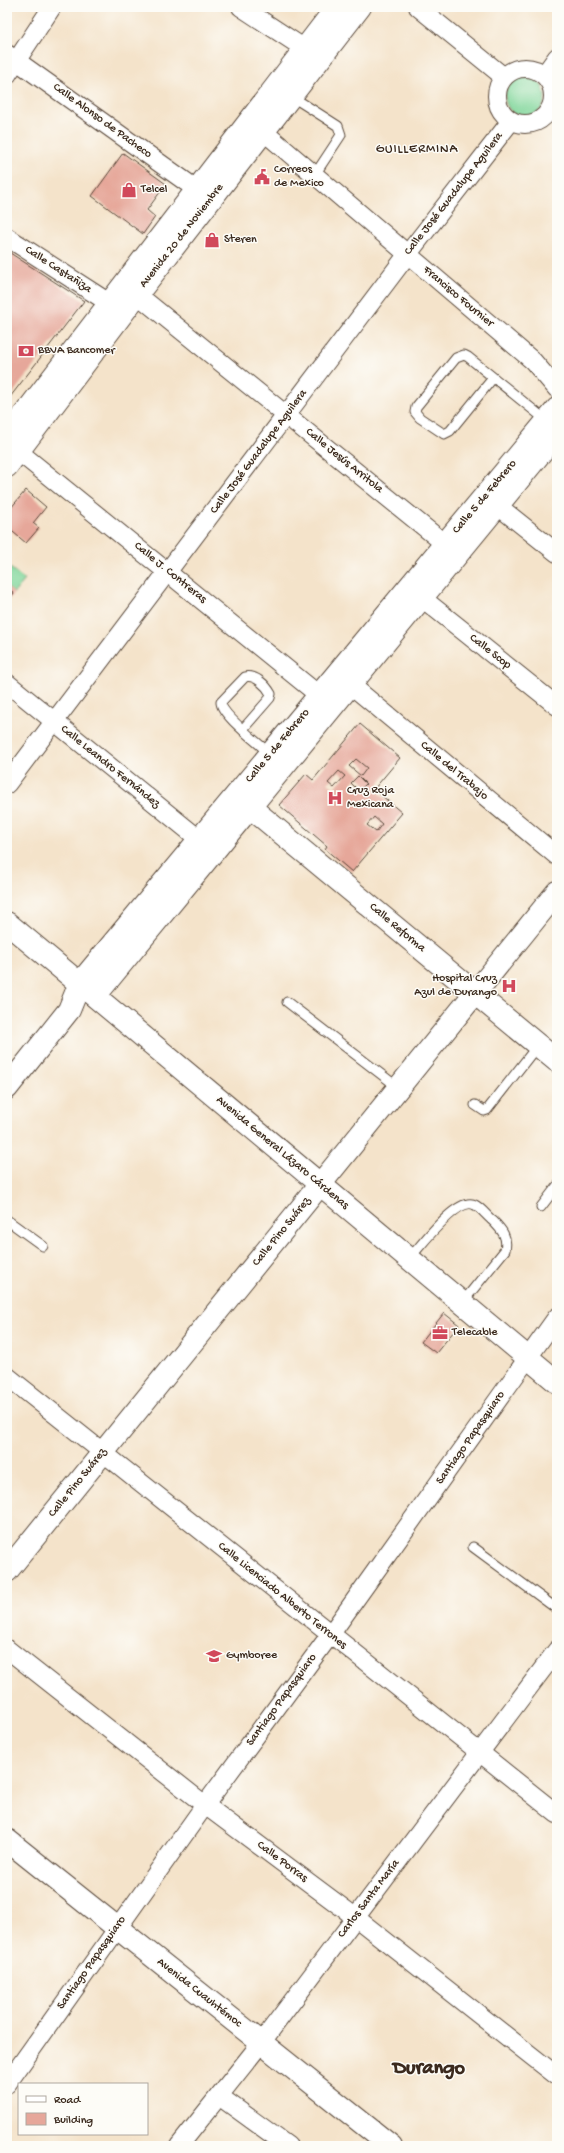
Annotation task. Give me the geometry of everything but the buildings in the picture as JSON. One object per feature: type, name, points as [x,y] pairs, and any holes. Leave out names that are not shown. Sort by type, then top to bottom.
[{"type":"street","points":[[10,63],[52,7]]},
{"type":"street","points":[[241,7],[305,49]]},
{"type":"street","name":"Avenida 20 de Noviembre","points":[[10,449],[110,300],[337,7]]},
{"type":"street","name":"Avenida 20 de Noviembre","points":[[10,449],[135,297],[360,7]]},
{"type":"street","points":[[418,7],[504,77]]},
{"type":"street","points":[[544,75],[557,57]]},
{"type":"street","name":"Calle Alonso de Pacheco","points":[[10,63],[196,189]]},
{"type":"street","points":[[519,68],[536,70],[544,75],[549,81],[553,93],[552,116],[543,117],[531,124],[511,121],[499,109],[497,100],[499,84],[504,77],[519,68]]},
{"type":"street","name":"Calle José Guadalupe Aguilera","points":[[7,784],[287,415],[407,254],[511,121]]},
{"type":"street","name":"Francisco Fournier","points":[[263,131],[533,361],[557,389]]},
{"type":"street","name":"Calle Castañiza","points":[[7,237],[97,296],[110,300]]},
{"type":"street","points":[[110,300],[135,297]]},
{"type":"street","name":"Calle Jesús Arritola","points":[[135,297],[152,306],[452,549]]},
{"type":"street","name":"Calle 5 de Febrero","points":[[7,1088],[243,801],[278,760],[351,685],[422,598],[452,549],[498,506],[554,421]]},
{"type":"street","name":"Calle 5 de Febrero","points":[[278,760],[320,696],[452,549],[554,421]]},
{"type":"street","name":"Calle J. Contreras","points":[[10,449],[168,571],[320,696]]},
{"type":"street","points":[[498,506],[557,554]]},
{"type":"street","name":"Calle Scop","points":[[422,598],[557,706]]},
{"type":"street","name":"Calle Leandro Fernández","points":[[7,683],[206,845]]},
{"type":"street","name":"Calle del Trabajo","points":[[351,685],[557,856]]},
{"type":"street","name":"Calle Reforma","points":[[243,801],[557,1061]]},
{"type":"street","name":"Calle Pino Suárez","points":[[7,1571],[102,1452],[476,994],[557,892]]},
{"type":"street","name":"Avenida General Lázaro Cárdenas","points":[[7,923],[557,1382]]},
{"type":"street","name":"Santiago Papasquiaro","points":[[7,2084],[205,1805],[330,1635],[557,1317]]},
{"type":"street","name":"Calle Licenciado Alberto Terrones","points":[[7,1376],[330,1635],[557,1814]]},
{"type":"street","name":"Calle Porras","points":[[7,1649],[205,1805],[355,1917],[557,2076]]},
{"type":"street","name":"Carlos Santa María","points":[[179,2146],[261,2042],[557,1650]]},
{"type":"street","name":"Avenida Cuauhtémoc","points":[[7,1840],[391,2146]]},
{"type":"street","points":[[219,2096],[288,2146]]},
{"type":"lane","points":[[291,95],[338,126],[341,131],[341,135],[314,176]]},
{"type":"lane","points":[[493,378],[450,431],[444,434],[420,418],[415,412],[416,407],[460,355],[468,357],[493,378],[554,421]]},
{"type":"lane","points":[[243,729],[270,698],[268,690],[252,676],[245,677],[221,702],[224,712],[243,729],[278,760]]},
{"type":"lane","points":[[287,1002],[399,1088]]},
{"type":"lane","points":[[475,1105],[484,1112],[487,1110],[538,1045]]},
{"type":"lane","points":[[541,1207],[557,1186]]},
{"type":"lane","points":[[409,1259],[454,1209],[464,1204],[474,1204],[501,1229],[506,1246],[505,1250],[462,1303]]},
{"type":"lane","points":[[7,1220],[43,1246]]},
{"type":"lane","points":[[473,1547],[557,1609]]},
{"type":"green space","points":[[521,77],[529,77],[536,80],[542,86],[545,97],[542,108],[536,114],[529,117],[521,117],[514,114],[508,108],[505,101],[505,93],[508,86],[514,80]]},
{"type":"green space","points":[[8,566],[25,580],[14,593],[7,587]]},
{"type":"place","name":"Correos de Mexico","points":[[262,177]]},
{"type":"place","name":"Telcel","points":[[129,190]]},
{"type":"place","name":"Steren","points":[[212,240]]},
{"type":"place","name":"BBVA Bancomer","points":[[26,351]]},
{"type":"place","name":"Cruz Roja Mexicana","points":[[335,798]]},
{"type":"place","name":"Hospital Cruz Azul de Durango","points":[[509,986]]},
{"type":"place","name":"Telecable","points":[[440,1333]]},
{"type":"place","name":"Gymboree","points":[[214,1656]]},
{"type":"district","name":"GUILLERMINA","points":[[417,149]]},
{"type":"district","name":"Durango","points":[[429,2069]]}]
